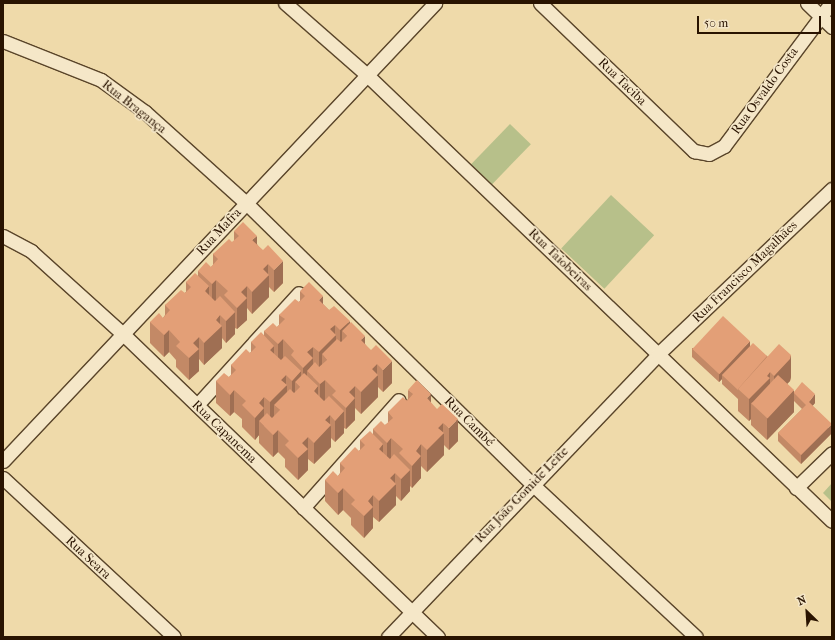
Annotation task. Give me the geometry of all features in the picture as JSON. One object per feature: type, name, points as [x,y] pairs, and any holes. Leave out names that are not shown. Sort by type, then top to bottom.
[{"type":"street","name":"Rua Taiobeiras","points":[[285,3],[367,75],[832,521]]},
{"type":"street","name":"Rua Mafra","points":[[3,461],[435,3]]},
{"type":"street","name":"Rua Taciba","points":[[540,3],[694,151],[709,154]]},
{"type":"street","points":[[807,3],[832,27]]},
{"type":"street","name":"Rua Osvaldo Costa","points":[[709,154],[724,146],[830,3]]},
{"type":"street","name":"Rua Bragança","points":[[3,41],[100,80],[145,112],[246,204]]},
{"type":"street","name":"Rua Francisco Magalhães","points":[[658,354],[832,189]]},
{"type":"street","name":"Rua Cambé","points":[[246,204],[532,484],[696,637]]},
{"type":"street","name":"Rua Capanema","points":[[3,236],[31,251],[122,334],[410,612],[438,637]]},
{"type":"street","points":[[196,405],[299,293]]},
{"type":"street","name":"Rua João Gomide Leite","points":[[388,637],[532,484],[658,354]]},
{"type":"street","points":[[303,508],[400,400]]},
{"type":"street","points":[[796,488],[832,453]]},
{"type":"street","name":"Rua Seara","points":[[3,478],[174,637]]},
{"type":"green space","points":[[510,124],[531,144],[492,184],[471,164]]},
{"type":"green space","points":[[611,195],[654,235],[604,289],[561,248]]},
{"type":"green space","points":[[832,483],[832,502],[823,493]]},
{"type":"building","points":[[243,222],[257,236],[252,240],[263,250],[268,245],[283,261],[274,270],[268,264],[263,269],[269,275],[252,292],[247,286],[241,292],[247,298],[237,308],[224,295],[228,291],[216,280],[212,284],[198,271],[206,262],[211,267],[218,259],[213,254],[229,239],[232,242],[239,236],[234,231]]},
{"type":"building","points":[[195,273],[209,286],[205,291],[215,301],[220,296],[235,312],[226,321],[220,315],[216,320],[222,326],[204,343],[199,337],[193,343],[199,349],[189,358],[176,346],[180,342],[169,330],[164,335],[150,322],[159,313],[163,318],[170,310],[165,305],[181,290],[185,293],[191,287],[186,282]]},
{"type":"building","points":[[309,282],[323,296],[319,300],[329,310],[334,306],[350,321],[340,330],[335,325],[330,329],[336,335],[319,352],[313,347],[307,352],[313,358],[303,368],[291,355],[294,351],[283,339],[278,344],[264,331],[273,323],[277,327],[285,319],[279,315],[295,299],[299,302],[305,296],[300,291]]},
{"type":"building","points":[[723,316],[750,341],[719,374],[692,349]]},
{"type":"building","points":[[351,322],[365,336],[361,340],[371,350],[376,345],[392,361],[383,370],[377,364],[372,369],[378,375],[361,392],[355,386],[349,392],[355,398],[346,408],[332,395],[336,391],[325,380],[320,384],[307,371],[315,362],[319,367],[327,360],[322,354],[337,339],[341,342],[347,336],[342,331]]},
{"type":"building","points":[[261,332],[274,346],[270,350],[281,360],[285,356],[301,371],[292,381],[286,375],[281,380],[287,385],[270,402],[264,397],[259,403],[264,408],[255,418],[242,405],[246,401],[234,390],[230,395],[216,381],[224,373],[229,377],[236,370],[231,365],[246,349],[250,353],[256,347],[251,342]]},
{"type":"building","points":[[753,343],[767,356],[738,390],[722,375]]},
{"type":"building","points":[[779,344],[791,355],[790,359],[774,376],[770,372],[767,376],[770,378],[749,399],[738,389]]},
{"type":"building","points":[[304,373],[318,386],[314,391],[324,401],[329,396],[344,411],[335,421],[330,415],[325,420],[331,425],[314,443],[308,437],[302,443],[308,449],[298,458],[285,445],[289,441],[278,430],[273,435],[259,421],[267,413],[272,418],[280,410],[274,405],[290,389],[294,393],[300,387],[295,382]]},
{"type":"building","points":[[778,375],[794,390],[767,419],[751,404]]},
{"type":"building","points":[[417,380],[431,394],[427,398],[437,409],[442,404],[458,419],[449,428],[443,423],[438,428],[444,433],[427,450],[421,444],[416,451],[421,456],[412,466],[399,453],[403,449],[391,438],[387,443],[373,429],[381,421],[385,425],[393,418],[388,412],[403,397],[407,401],[413,394],[408,390]]},
{"type":"building","points":[[802,382],[815,394],[809,402],[832,424],[801,455],[778,433],[806,405],[794,393]]},
{"type":"building","points":[[370,431],[383,444],[379,449],[390,459],[394,454],[410,470],[401,479],[395,473],[390,478],[396,484],[379,501],[373,495],[368,501],[373,507],[364,516],[351,504],[355,500],[343,488],[338,493],[325,480],[333,471],[338,476],[345,468],[340,463],[355,447],[359,451],[365,445],[360,440]]}]
